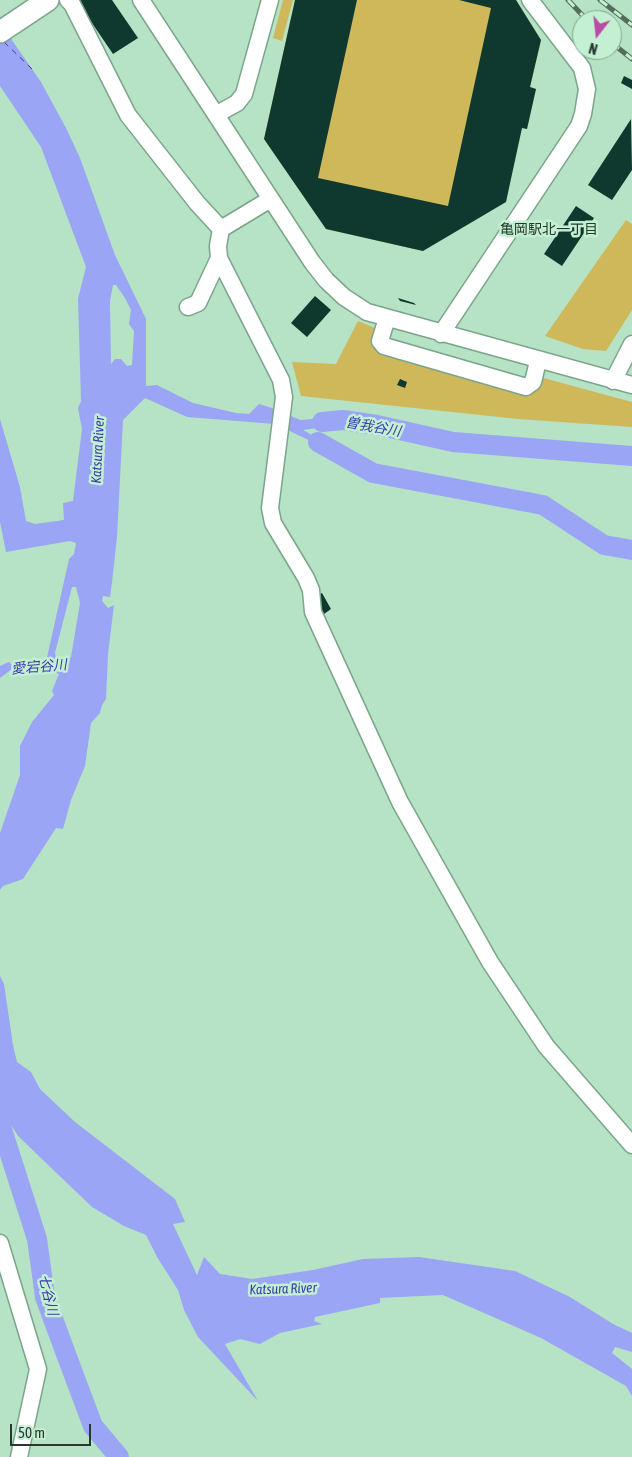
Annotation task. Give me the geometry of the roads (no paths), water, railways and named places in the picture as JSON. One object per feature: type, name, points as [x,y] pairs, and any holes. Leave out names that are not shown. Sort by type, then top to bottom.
[{"type":"main road","points":[[0,32],[48,0]]},
{"type":"street","points":[[68,0],[128,115],[197,203],[221,229],[219,258],[198,303],[188,307]]},
{"type":"street","points":[[141,0],[217,114],[269,200],[326,280],[344,297],[367,312],[538,361],[632,385]]},
{"type":"street","points":[[217,114],[237,102],[244,94],[270,0]]},
{"type":"street","points":[[441,334],[579,126],[583,114],[587,89],[582,68],[530,0]]},
{"type":"street","points":[[221,229],[269,200]]},
{"type":"street","points":[[219,258],[281,380],[284,405],[270,508],[272,523],[306,578],[311,590],[313,612],[400,802],[490,962],[546,1046],[632,1144]]},
{"type":"street","points":[[387,318],[380,341],[384,346],[526,387],[533,382],[538,361]]},
{"type":"street","points":[[612,381],[632,344]]},
{"type":"street","points":[[612,381],[627,371],[632,363]]},
{"type":"street","points":[[0,1242],[38,1369],[19,1457]]},
{"type":"water","points":[[0,23],[41,82],[66,128],[80,158],[115,255],[146,319],[146,386],[157,385],[193,403],[236,413],[249,414],[259,404],[300,420],[349,416],[346,424],[303,430],[341,452],[340,455],[275,424],[187,417],[145,398],[123,420],[117,537],[112,582],[110,597],[103,596],[102,601],[108,608],[114,605],[108,654],[106,699],[100,713],[91,723],[85,766],[71,800],[63,829],[56,828],[23,879],[3,886],[0,890],[0,833],[20,775],[20,746],[32,722],[54,695],[52,691],[59,674],[46,669],[22,667],[12,669],[0,678],[0,666],[9,662],[12,665],[24,665],[46,662],[69,559],[74,554],[76,543],[70,541],[6,552],[0,522],[0,419],[20,487],[26,521],[35,524],[64,520],[63,503],[73,501],[82,429],[78,408],[81,401],[78,299],[86,267],[41,147],[0,86]],"holes":[[[113,285],[116,285],[131,310],[129,324],[134,331],[132,365],[127,366],[121,359],[115,359],[111,364],[110,301]],[[72,587],[76,587],[80,603],[71,657],[63,661],[56,658],[55,653]]]},
{"type":"water","name":"Katsura River","points":[[0,976],[4,984],[17,1062],[31,1072],[40,1089],[75,1122],[175,1199],[185,1222],[173,1224],[197,1275],[204,1257],[220,1274],[252,1279],[313,1270],[363,1259],[419,1257],[515,1271],[570,1297],[613,1324],[632,1333],[632,1352],[615,1347],[612,1353],[632,1369],[632,1396],[626,1386],[541,1338],[443,1295],[380,1298],[380,1303],[315,1317],[314,1321],[322,1324],[280,1333],[260,1344],[240,1339],[225,1344],[258,1401],[198,1337],[184,1310],[178,1290],[157,1257],[146,1235],[124,1226],[92,1207],[18,1136],[9,1122],[7,1124],[24,1175],[21,1182],[5,1144],[0,1123]]},
{"type":"waterway","name":"曽我谷川","points":[[322,422],[343,420],[377,425],[453,442],[632,456]]},
{"type":"waterway","points":[[318,442],[373,473],[543,505],[604,545],[632,550]]},
{"type":"waterway","name":"七谷川","points":[[0,1123],[37,1239],[45,1297],[93,1426],[119,1457]]},
{"type":"railway","points":[[568,0],[578,10]]},
{"type":"railway","points":[[600,0],[632,25]]},
{"type":"railway","points":[[622,51],[632,59]]},
{"type":"district","name":"亀岡駅北一丁目","points":[[549,230]]},
{"type":"water label","name":"愛宕谷川","points":[[39,667]]}]
